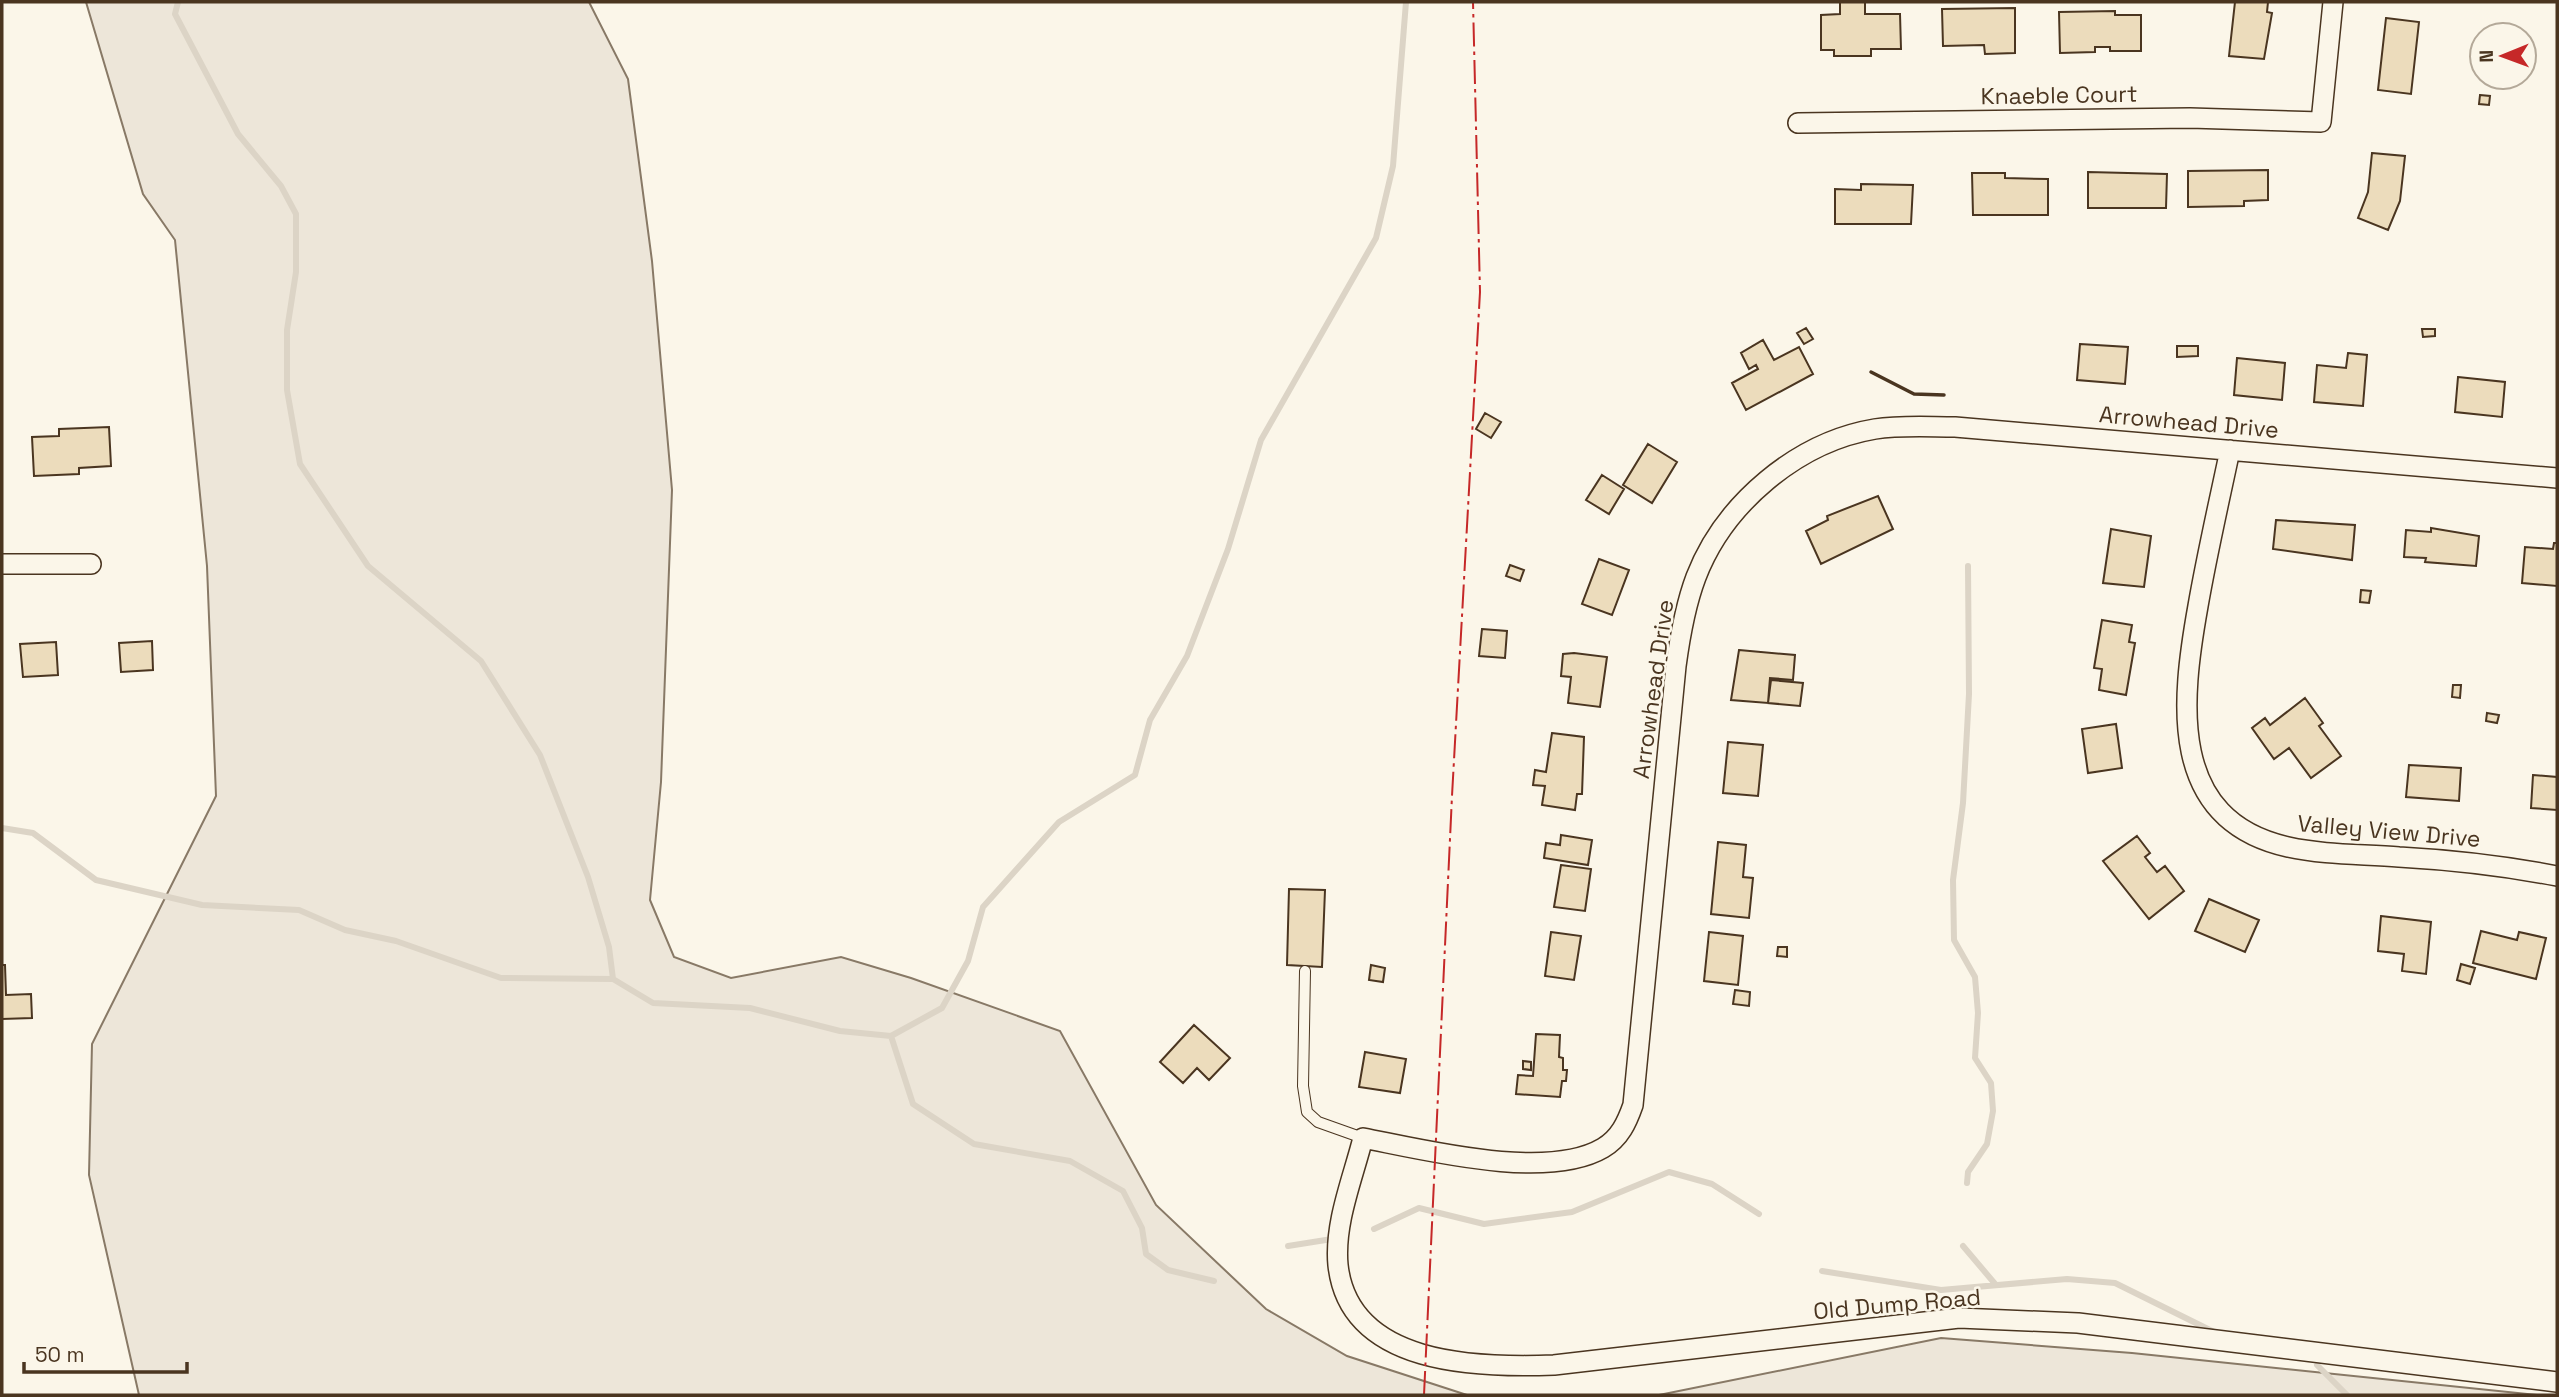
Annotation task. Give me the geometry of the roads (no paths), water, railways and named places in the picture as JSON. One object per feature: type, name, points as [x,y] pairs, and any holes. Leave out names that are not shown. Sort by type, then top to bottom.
[{"type":"street","name":"Knaeble Court","points":[[1798,123],[2190,118],[2321,122],[2333,2]]},
{"type":"street","name":"Arrowhead Drive","points":[[1363,1138],[1454,1156],[1538,1163],[1584,1157],[1606,1147],[1625,1128],[1633,1105],[1676,666],[1687,606],[1697,574],[1728,521],[1764,482],[1812,450],[1874,429],[1955,427],[2557,478]]},
{"type":"street","name":"Valley View Drive","points":[[2230,450],[2206,562],[2186,689],[2190,755],[2212,802],[2233,823],[2288,847],[2472,862],[2557,876]]},
{"type":"street","points":[[2,564],[91,564]]},
{"type":"street","name":"Old Dump Road","points":[[1363,1138],[1343,1214],[1338,1264],[1344,1290],[1356,1312],[1385,1338],[1423,1356],[1506,1367],[1554,1365],[1959,1318],[2078,1323],[2557,1382]]},
{"type":"lane","points":[[1305,971],[1304,1104],[1307,1112],[1318,1122],[1363,1138]]},
{"type":"waterway","points":[[178,2],[175,14],[238,134],[281,186],[296,214],[296,272],[287,330],[287,390],[300,464],[368,566],[481,661],[540,755],[588,877],[609,947],[613,979]]},
{"type":"waterway","points":[[2,828],[33,833],[96,880],[202,905],[299,910],[345,930],[396,941],[501,978],[613,979],[653,1003],[750,1008],[840,1031],[891,1036],[942,1008],[968,961],[983,907],[1059,822],[1135,775],[1150,720],[1187,656],[1228,549],[1261,440],[1376,238],[1393,166],[1406,2]]},
{"type":"waterway","points":[[1967,1183],[1968,1172],[1987,1144],[1993,1111],[1991,1083],[1975,1058],[1978,1013],[1975,977],[1954,940],[1953,880],[1963,803],[1969,694],[1968,566]]},
{"type":"waterway","points":[[891,1036],[913,1104],[974,1144],[1070,1161],[1123,1191],[1142,1228],[1146,1254],[1168,1270],[1214,1281]]},
{"type":"waterway","points":[[1374,1229],[1419,1208],[1484,1224],[1572,1212],[1669,1172],[1712,1184],[1759,1214]]},
{"type":"waterway","points":[[1288,1246],[1332,1239]]},
{"type":"waterway","points":[[1963,1246],[1996,1285]]},
{"type":"waterway","points":[[1822,1271],[1941,1290],[2067,1279],[2115,1283],[2216,1333]]},
{"type":"waterway","points":[[2317,1365],[2347,1395]]}]
